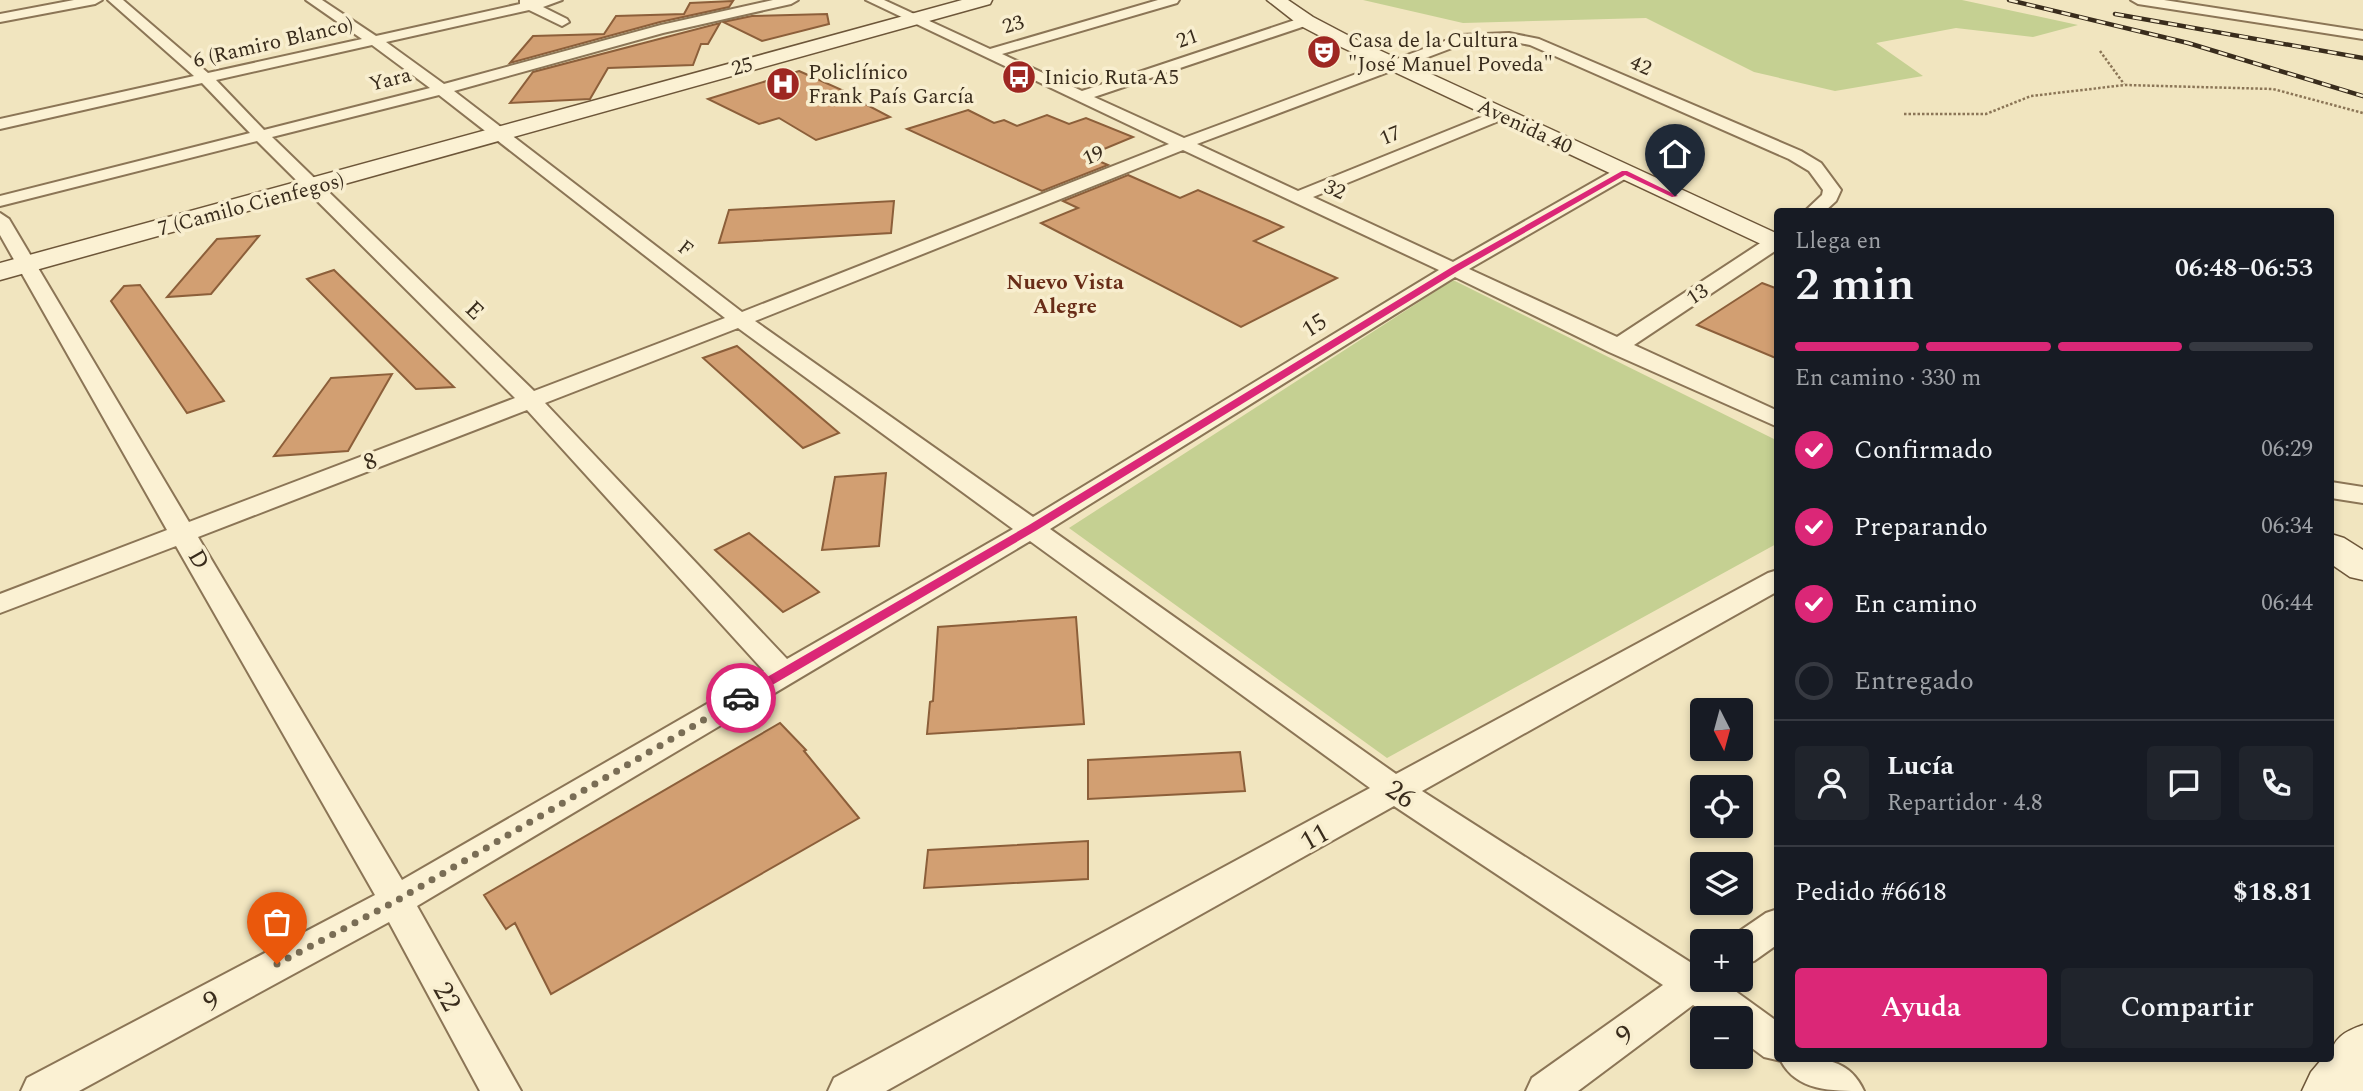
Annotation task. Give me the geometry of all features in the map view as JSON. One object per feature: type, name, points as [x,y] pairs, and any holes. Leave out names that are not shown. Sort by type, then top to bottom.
[{"type":"street","points":[[0,18],[95,0]]},
{"type":"street","name":"E","points":[[115,0],[206,79],[311,187],[530,400],[783,673]]},
{"type":"street","name":"F","points":[[313,0],[375,41],[501,133],[740,320],[1033,528]]},
{"type":"street","name":"6 (Ramiro Blanco)","points":[[0,124],[375,41],[526,3],[555,0]]},
{"type":"street","name":"Yara","points":[[0,201],[441,90],[548,58],[791,0]]},
{"type":"street","name":"32","points":[[873,0],[1774,418]]},
{"type":"street","name":"25","points":[[501,133],[983,0]]},
{"type":"street","name":"23","points":[[987,54],[1172,0]]},
{"type":"street","name":"Avenida 40","points":[[1276,0],[1306,21],[1500,115],[1774,242]]},
{"type":"street","points":[[2138,0],[2363,35]]},
{"type":"street","points":[[526,3],[562,22]]},
{"type":"street","name":"21","points":[[1082,96],[1306,21]]},
{"type":"street","name":"42","points":[[1466,38],[1509,37],[1534,41],[1795,155],[1815,167],[1832,190],[1830,197],[1818,208]]},
{"type":"street","name":"19","points":[[740,320],[1183,144],[1466,38]]},
{"type":"street","name":"17","points":[[1298,197],[1500,115]]},
{"type":"street","name":"7 (Camilo Cienfegos)","points":[[0,272],[501,133]]},
{"type":"street","name":"15","points":[[1033,528],[1455,269],[1625,172]]},
{"type":"street","name":"D","points":[[0,219],[396,901]]},
{"type":"street","name":"13","points":[[1617,346],[1774,245]]},
{"type":"street","name":"8","points":[[0,604],[740,320]]},
{"type":"street","points":[[2334,490],[2363,495]]},
{"type":"street","name":"9","points":[[41,1091],[396,901],[1033,528]]},
{"type":"street","name":"26","points":[[1033,528],[1397,791],[1690,976]]},
{"type":"street","points":[[2334,548],[2363,568]]},
{"type":"street","name":"11","points":[[848,1091],[1774,581]]},
{"type":"street","name":"22","points":[[396,901],[501,1091]]},
{"type":"street","points":[[1753,942],[1774,927]]},
{"type":"street","name":"9","points":[[1546,1091],[1690,987]]},
{"type":"street","name":"26","points":[[1712,992],[1774,1041]]},
{"type":"street","points":[[2330,1091],[2363,1050]]},
{"type":"street","points":[[1802,1062],[1844,1091]]},
{"type":"path","points":[[2100,51],[2125,85]]},
{"type":"path","points":[[1904,114],[1986,114],[2031,96],[2125,85],[2273,89],[2363,113]]},
{"type":"green space","points":[[1363,0],[1962,0],[2078,25],[2033,37],[1956,28],[1876,43],[1923,76],[1835,91],[1754,72],[1646,18],[1463,23]]},
{"type":"green space","points":[[1453,280],[1774,439],[1774,545],[1387,758],[1069,528]]},
{"type":"building","points":[[733,1],[729,7],[660,22],[510,63],[533,36],[604,34],[616,16],[684,14],[690,3]]},
{"type":"building","points":[[827,14],[829,24],[762,41],[723,22],[752,16]]},
{"type":"building","points":[[720,23],[708,44],[701,44],[693,65],[608,68],[590,99],[510,103],[533,72]]},
{"type":"building","points":[[799,71],[851,94],[848,95],[890,117],[816,140],[779,118],[759,124],[708,99]]},
{"type":"building","points":[[968,110],[994,123],[1004,120],[1017,126],[1047,115],[1069,124],[1086,118],[1133,137],[1087,156],[1108,165],[1042,191],[907,129]]},
{"type":"building","points":[[1128,175],[1180,198],[1198,190],[1283,227],[1254,241],[1337,278],[1241,327],[1041,223],[1078,208],[1063,201]]},
{"type":"building","points":[[894,201],[891,233],[719,243],[729,210]]},
{"type":"building","points":[[259,236],[211,294],[167,297],[217,239]]},
{"type":"building","points":[[334,270],[454,387],[416,389],[307,279]]},
{"type":"building","points":[[1762,283],[1774,288],[1774,357],[1697,325]]},
{"type":"building","points":[[140,285],[224,401],[187,413],[111,301],[124,286]]},
{"type":"building","points":[[737,346],[839,433],[803,448],[703,358]]},
{"type":"building","points":[[392,374],[348,451],[274,456],[331,378]]},
{"type":"building","points":[[886,473],[879,546],[822,550],[835,477]]},
{"type":"building","points":[[749,533],[819,592],[783,612],[715,550]]},
{"type":"building","points":[[1076,617],[1084,724],[927,734],[930,702],[933,701],[938,627]]},
{"type":"building","points":[[780,723],[806,750],[804,751],[859,818],[551,994],[515,923],[506,929],[484,895]]},
{"type":"building","points":[[1240,752],[1245,791],[1088,799],[1088,760]]},
{"type":"building","points":[[1088,841],[1088,879],[924,888],[928,850]]},
{"type":"railway","points":[[2009,0],[2188,43],[2363,96]]},
{"type":"railway","points":[[2115,14],[2363,58]]},
{"type":"way so far","points":[[277,964],[396,901],[741,698]]},
{"type":"place","name":"Casa de la Cultura \"José Manuel Poveda\"","points":[[1324,52]]},
{"type":"place","name":"Inicio Ruta A5","points":[[1019,77]]},
{"type":"place","name":"Policlínico Frank País García","points":[[783,84]]},
{"type":"district","name":"Nuevo Vista Alegre","points":[[1065,294]]},
{"type":"route","points":[[741,698],[1033,528],[1455,269],[1625,172],[1675,196]]}]
